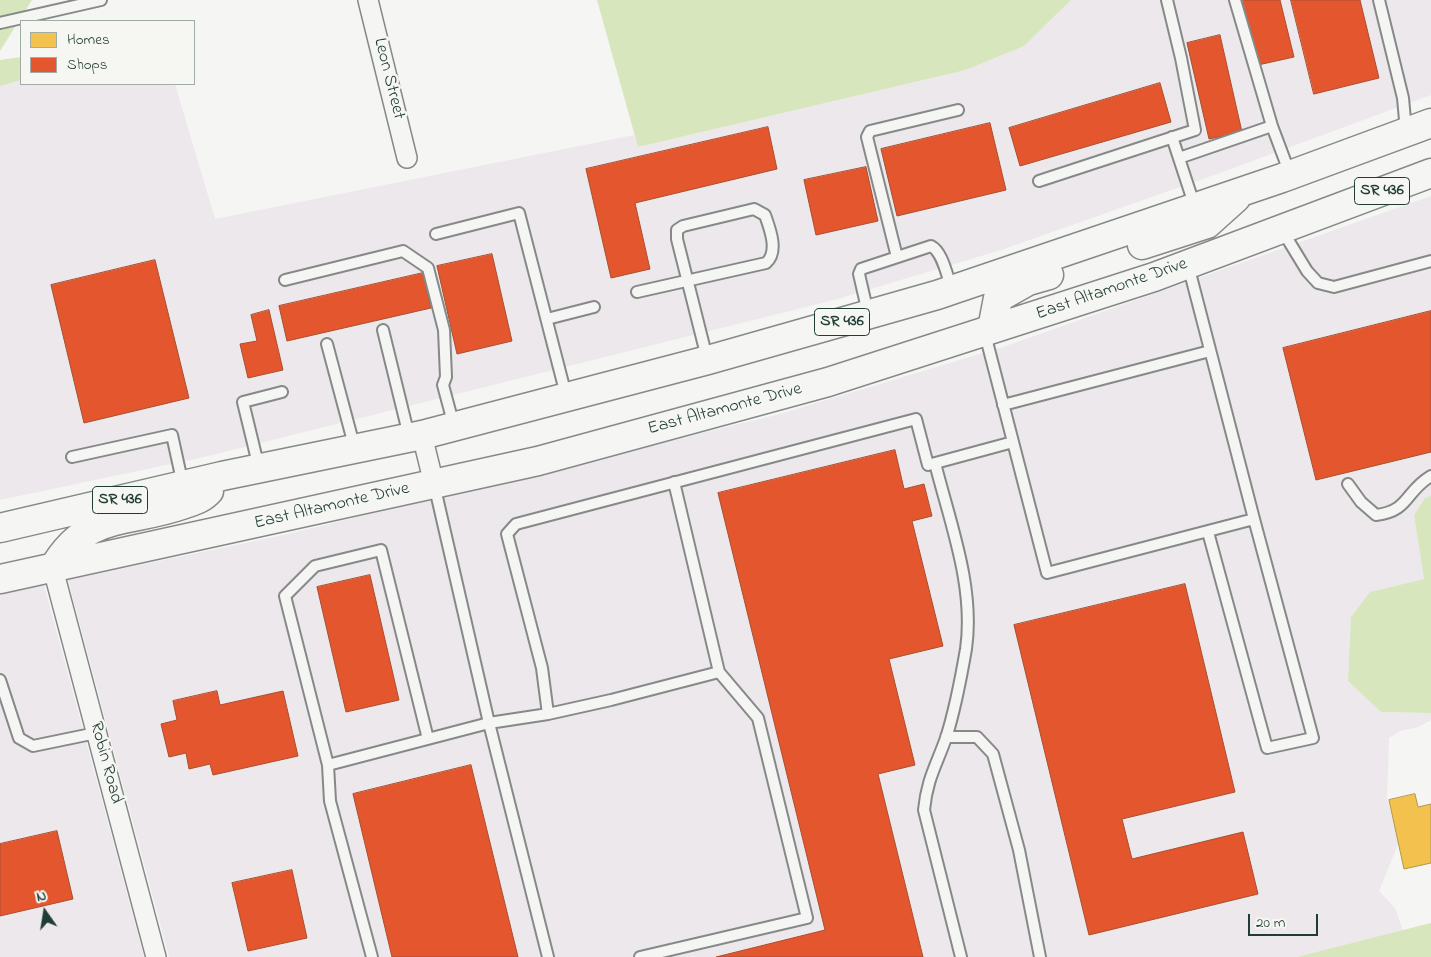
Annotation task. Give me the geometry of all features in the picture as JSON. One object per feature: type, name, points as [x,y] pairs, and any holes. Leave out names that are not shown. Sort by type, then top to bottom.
[{"type":"main road","name":"SR 436","points":[[0,528],[222,476],[454,427],[708,360],[952,290],[1290,175],[1419,127]]},
{"type":"main road","name":"East Altamonte Drive","points":[[0,579],[53,569],[538,461],[819,385],[1188,264],[1431,173]]},
{"type":"main road","points":[[988,331],[998,298],[1028,281],[1207,224],[1247,189]]},
{"type":"main road","points":[[53,569],[62,552],[77,537],[101,524],[172,508],[203,497],[222,476]]},
{"type":"main road","points":[[0,547],[13,542],[34,521]]},
{"type":"street","name":"Leon Street","points":[[368,0],[407,158]]},
{"type":"street","points":[[416,436],[434,484]]},
{"type":"street","name":"Robin Road","points":[[53,569],[156,957]]},
{"type":"lane","points":[[0,23],[101,0]]},
{"type":"lane","points":[[1039,181],[1195,130],[1167,0]]},
{"type":"lane","points":[[1234,0],[1272,126],[1290,175]]},
{"type":"lane","points":[[1380,0],[1403,98],[1419,127]]},
{"type":"lane","points":[[897,257],[867,137],[870,131],[958,110]]},
{"type":"lane","points":[[1179,158],[1272,126]]},
{"type":"lane","points":[[1172,137],[1195,207]]},
{"type":"lane","points":[[637,292],[687,280],[758,265],[772,258],[773,250],[765,215],[754,209],[747,210],[683,226],[677,230],[677,239],[687,280],[708,360]]},
{"type":"lane","points":[[436,234],[519,213],[567,397]]},
{"type":"lane","points":[[1282,229],[1308,271],[1318,283],[1334,287],[1431,261]]},
{"type":"lane","points":[[868,314],[858,274],[866,266],[931,246],[935,248],[952,290]]},
{"type":"lane","points":[[284,280],[403,251],[428,268],[444,330],[446,377],[443,385],[454,427]]},
{"type":"lane","points":[[1188,264],[1313,738],[1267,748],[1208,532]]},
{"type":"lane","points":[[547,319],[594,308]]},
{"type":"lane","points":[[383,330],[416,436]]},
{"type":"lane","points":[[988,331],[1003,405],[1048,573],[1254,519]]},
{"type":"lane","points":[[327,344],[355,449]]},
{"type":"lane","points":[[1003,405],[1210,351]]},
{"type":"lane","points":[[259,469],[242,402],[282,392]]},
{"type":"lane","points":[[548,714],[542,668],[508,534],[516,524],[916,419],[928,465],[1013,442]]},
{"type":"lane","points":[[72,458],[172,435],[184,485]]},
{"type":"lane","points":[[936,463],[964,580],[968,617],[966,648],[946,737],[926,786],[924,810],[961,957]]},
{"type":"lane","points":[[1348,484],[1361,502],[1376,515],[1391,513],[1402,507],[1421,482],[1431,476]]},
{"type":"lane","points":[[640,957],[807,918],[758,718],[719,672],[674,482]]},
{"type":"lane","points":[[434,484],[489,723],[548,957]]},
{"type":"lane","points":[[372,957],[330,802],[328,764],[286,596],[315,566],[381,550],[428,738]]},
{"type":"lane","points":[[328,764],[489,723],[548,714],[719,672]]},
{"type":"lane","points":[[0,680],[19,738],[32,746],[96,733]]},
{"type":"lane","points":[[946,737],[977,737],[993,754],[1019,850],[1040,957]]},
{"type":"shaded area","points":[[1071,0],[1431,0],[1431,95],[1217,174],[1001,250],[834,300],[204,457],[0,500],[0,86],[20,80],[20,85],[175,85],[215,219],[634,135],[638,147],[966,70],[1024,46]]},
{"type":"shaded area","points":[[1431,196],[1431,496],[1425,498],[1414,515],[1424,579],[1371,592],[1351,617],[1348,681],[1381,712],[1431,713],[1431,720],[1418,727],[1400,731],[1389,738],[1387,798],[1399,842],[1379,891],[1395,908],[1403,931],[1297,957],[169,957],[68,580],[284,535],[780,414],[1003,347]]},
{"type":"shaded area","points":[[44,585],[144,957],[0,957],[0,594]]},
{"type":"green space","points":[[0,0],[32,0],[0,51]]},
{"type":"green space","points":[[597,0],[1071,0],[1024,46],[966,70],[638,147]]},
{"type":"green space","points":[[20,57],[20,80],[0,86],[0,60]]},
{"type":"green space","points":[[1431,496],[1431,713],[1381,712],[1348,681],[1351,617],[1370,592],[1424,579],[1414,515],[1425,498]]},
{"type":"green space","points":[[1431,923],[1431,957],[1297,957]]},
{"type":"building: Homes","points":[[1415,794],[1418,807],[1431,804],[1431,863],[1404,869],[1389,800]]},
{"type":"building: Shops","points":[[1243,0],[1280,0],[1294,57],[1258,65]]},
{"type":"building: Shops","points":[[1291,0],[1360,0],[1379,78],[1314,94]]},
{"type":"building: Shops","points":[[1220,35],[1242,132],[1209,139],[1187,43]]},
{"type":"building: Shops","points":[[1160,83],[1171,122],[1020,166],[1009,128]]},
{"type":"building: Shops","points":[[990,123],[1006,190],[897,216],[881,149]]},
{"type":"building: Shops","points":[[768,127],[777,169],[635,203],[650,269],[611,278],[586,169]]},
{"type":"building: Shops","points":[[866,167],[878,221],[816,235],[804,180]]},
{"type":"building: Shops","points":[[492,254],[512,341],[457,354],[437,266]]},
{"type":"building: Shops","points":[[155,260],[189,398],[84,423],[51,285]]},
{"type":"building: Shops","points":[[423,273],[431,308],[287,341],[279,306]]},
{"type":"building: Shops","points":[[269,310],[283,370],[248,378],[240,344],[257,341],[251,315]]},
{"type":"building: Shops","points":[[1431,311],[1431,452],[1316,480],[1283,348]]},
{"type":"building: Shops","points":[[895,450],[904,489],[924,484],[932,516],[912,521],[943,646],[889,659],[915,765],[878,774],[923,957],[716,957],[825,930],[718,493]]},
{"type":"building: Shops","points":[[370,575],[399,700],[346,712],[317,587]]},
{"type":"building: Shops","points":[[1185,584],[1235,792],[1122,819],[1132,859],[1243,832],[1258,894],[1089,935],[1014,625]]},
{"type":"building: Shops","points":[[217,691],[220,705],[283,691],[298,756],[213,775],[210,764],[189,769],[186,753],[169,757],[161,724],[177,720],[173,701]]},
{"type":"building: Shops","points":[[471,765],[518,957],[392,957],[353,794]]},
{"type":"building: Shops","points":[[57,831],[73,899],[0,916],[0,844]]},
{"type":"building: Shops","points":[[292,870],[307,938],[248,951],[232,883]]}]
